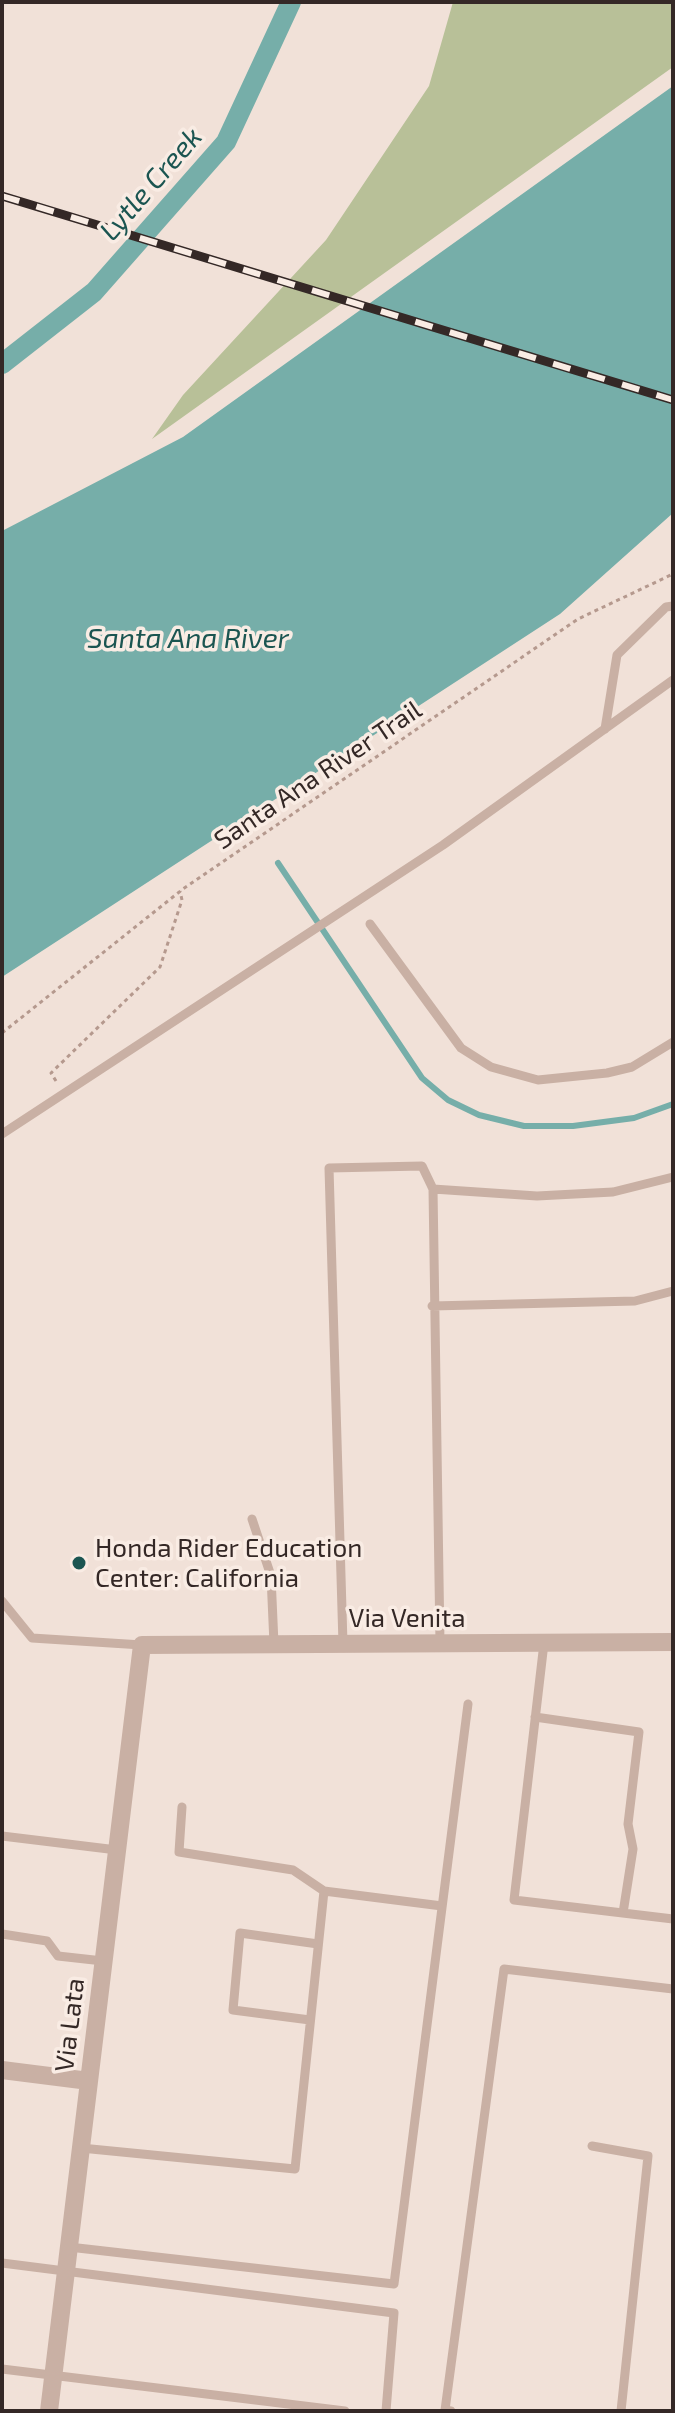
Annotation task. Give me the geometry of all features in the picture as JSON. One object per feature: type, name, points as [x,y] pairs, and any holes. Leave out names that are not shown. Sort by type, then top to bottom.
[{"type":"street","name":"Via Venita","points":[[142,1645],[673,1642]]},
{"type":"street","name":"Via Lata","points":[[49,2411],[142,1645]]},
{"type":"street","points":[[2,2070],[89,2081]]},
{"type":"lane","points":[[605,729],[617,655],[666,607],[673,606]]},
{"type":"lane","points":[[2,1134],[443,845],[673,680]]},
{"type":"lane","points":[[370,924],[461,1048],[491,1067],[538,1080],[607,1073],[632,1067],[673,1042]]},
{"type":"lane","points":[[343,1644],[329,1168],[422,1166],[433,1189],[432,1306],[440,1643]]},
{"type":"lane","points":[[433,1189],[537,1196],[613,1192],[673,1177]]},
{"type":"lane","points":[[432,1306],[635,1301],[673,1291]]},
{"type":"lane","points":[[252,1519],[271,1576],[274,1644]]},
{"type":"lane","points":[[2,1601],[32,1638],[142,1645]]},
{"type":"lane","points":[[544,1643],[514,1900],[673,1919]]},
{"type":"lane","points":[[69,2247],[394,2284],[468,1704]]},
{"type":"lane","points":[[535,1717],[639,1732],[628,1824],[633,1849],[623,1913]]},
{"type":"lane","points":[[182,1807],[179,1852],[293,1870],[324,1891],[442,1906]]},
{"type":"lane","points":[[2,1836],[117,1850]]},
{"type":"lane","points":[[81,2148],[295,2169],[324,1891]]},
{"type":"lane","points":[[310,2020],[233,2010],[240,1933],[318,1944]]},
{"type":"lane","points":[[2,1934],[47,1941],[58,1956],[103,1961]]},
{"type":"lane","points":[[451,2411],[445,2410],[504,1969],[673,1989]]},
{"type":"lane","points":[[592,2146],[648,2156],[621,2411]]},
{"type":"lane","points":[[2,2263],[394,2313],[386,2411]]},
{"type":"lane","points":[[2,2369],[345,2411]]},
{"type":"path","name":"Santa Ana River Trail","points":[[2,1033],[180,891],[578,619],[673,574]]},
{"type":"path","points":[[59,1086],[51,1073],[160,967],[182,900],[180,891]]},
{"type":"green space","points":[[453,2],[673,2],[673,67],[152,439],[183,395],[326,240],[429,86]]},
{"type":"water","name":"Santa Ana River","points":[[673,86],[673,513],[560,614],[2,977],[2,531],[183,437]]},
{"type":"waterway","name":"Lytle Creek","points":[[2,364],[94,292],[226,142],[291,2]]},
{"type":"waterway","points":[[243,813],[253,825]]},
{"type":"waterway","points":[[278,863],[422,1078],[448,1100],[479,1115],[524,1126],[573,1126],[634,1118],[673,1104]]},
{"type":"railway","points":[[2,196],[673,400]]},
{"type":"place","name":"Honda Rider Education Center: California","points":[[79,1563]]}]
